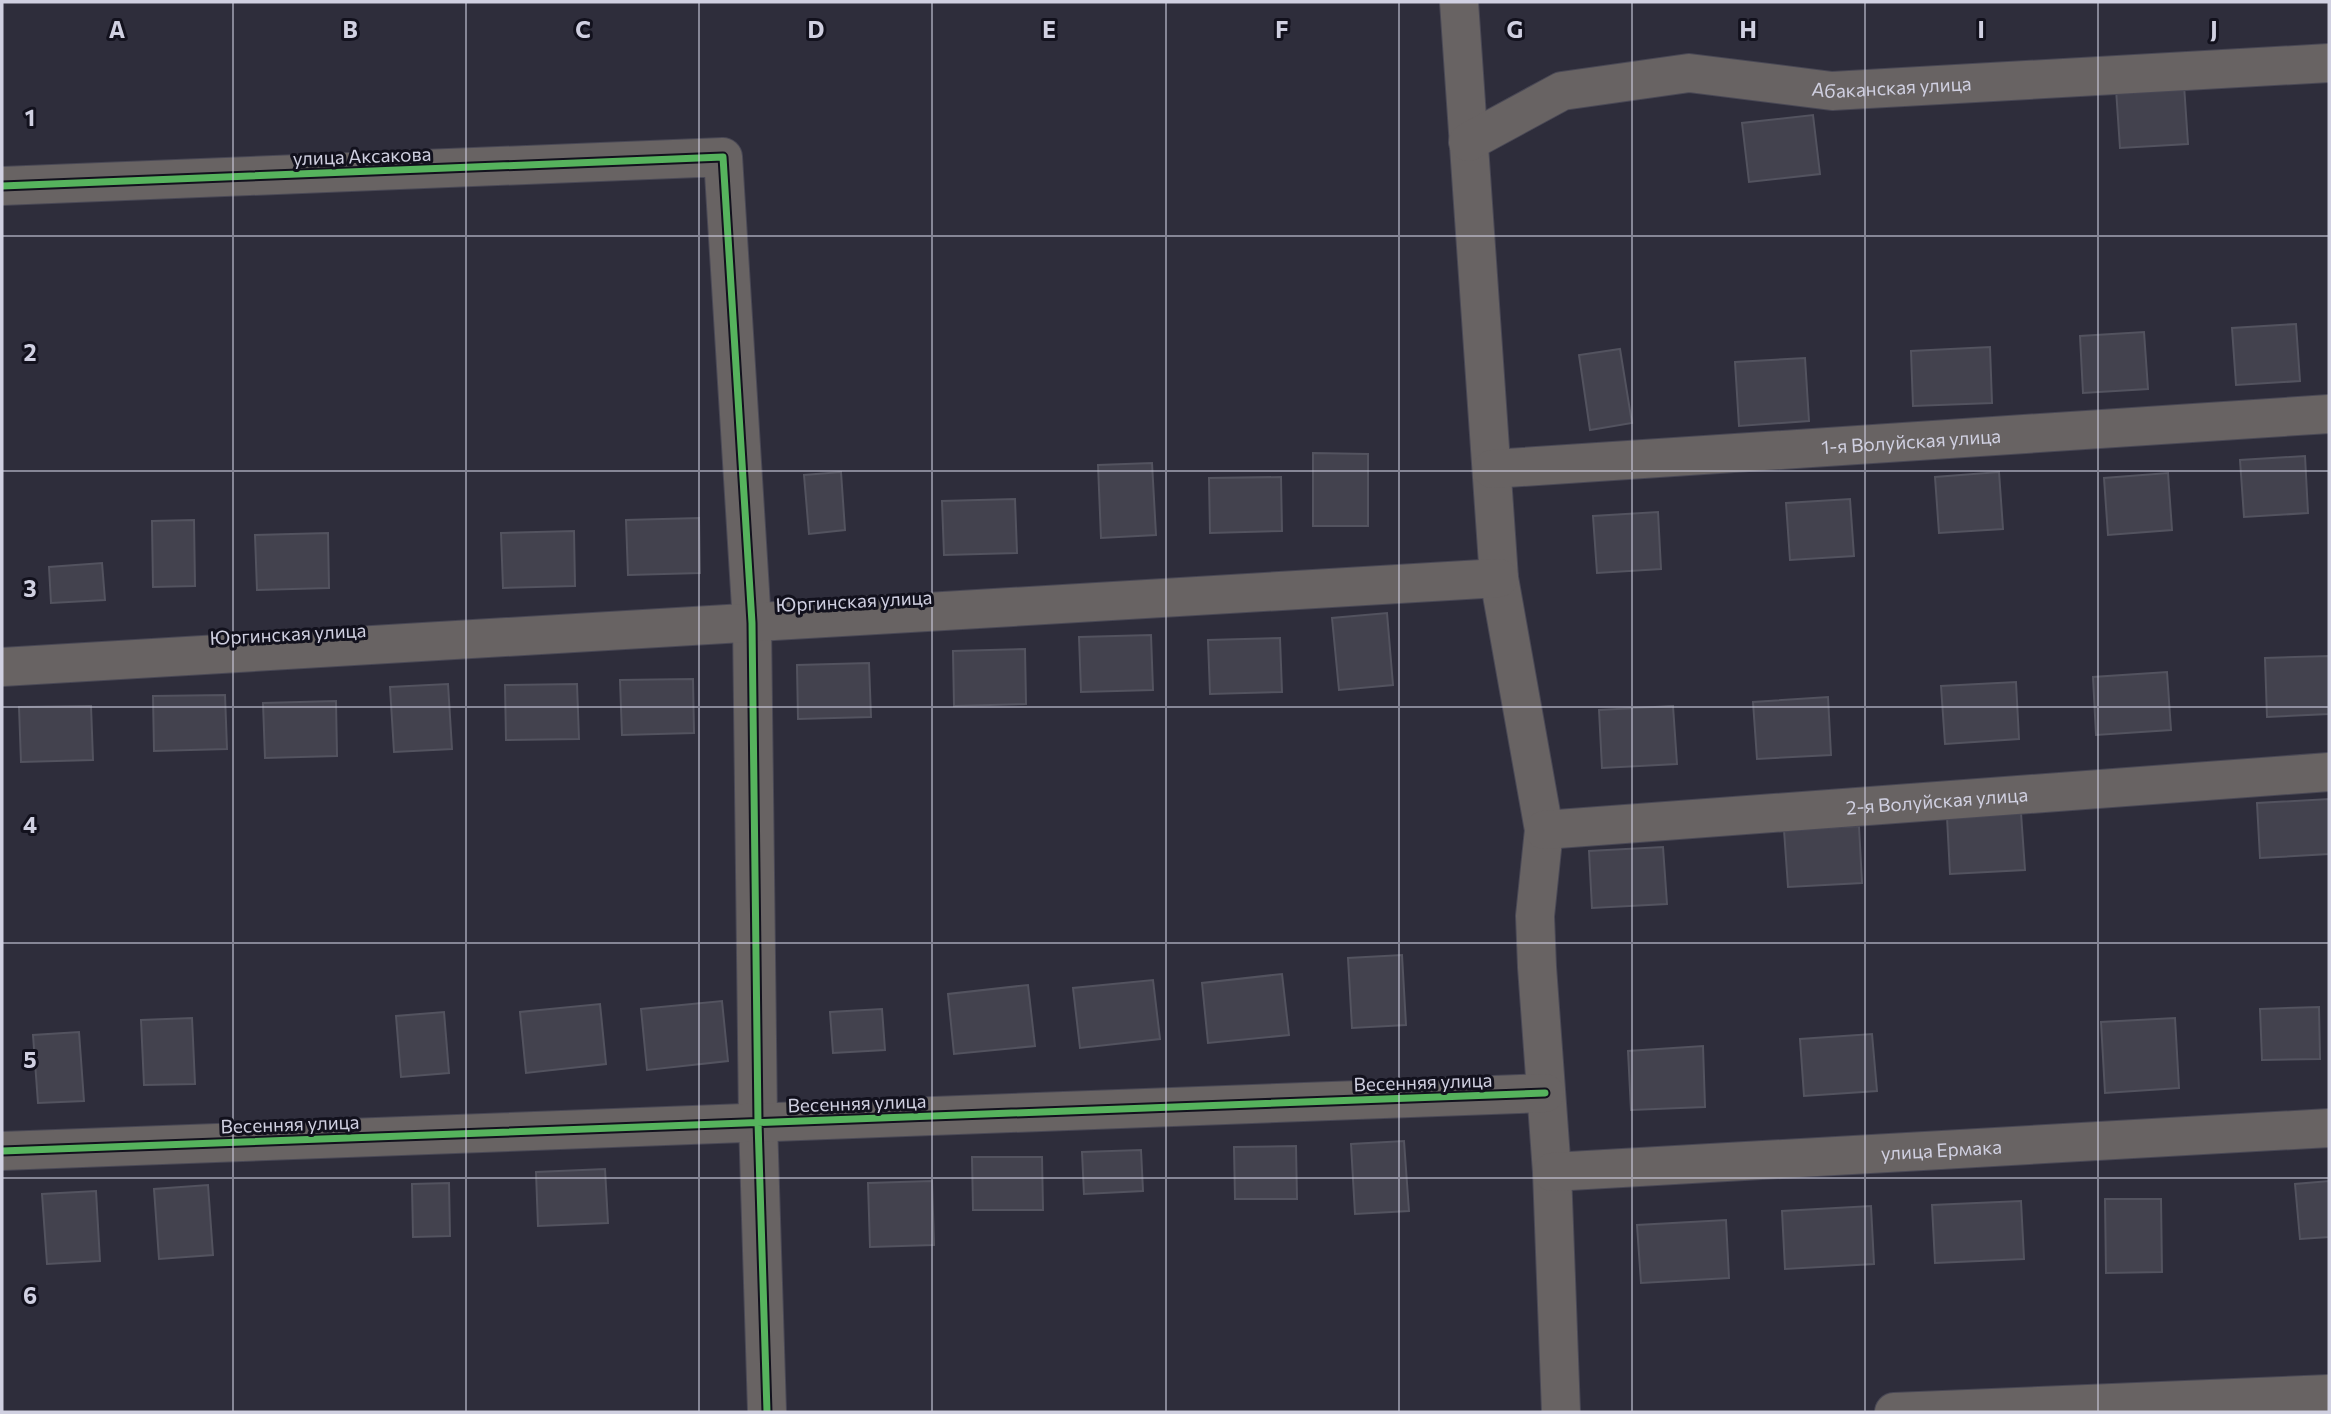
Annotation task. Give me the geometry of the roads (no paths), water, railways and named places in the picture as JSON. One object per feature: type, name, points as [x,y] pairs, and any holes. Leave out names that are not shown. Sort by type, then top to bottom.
[{"type":"street","points":[[1459,2],[1499,578],[1544,830],[1535,916],[1552,1172],[1561,1412]]},
{"type":"street","name":"Абаканская улица","points":[[1468,142],[1562,91],[1689,73],[1832,91],[2329,63]]},
{"type":"street","name":"улица Аксакова","points":[[2,186],[723,157],[752,623]]},
{"type":"street","name":"1-я Волуйская улица","points":[[1492,469],[2329,414]]},
{"type":"street","name":"Юргинская улица","points":[[2,667],[1499,578]]},
{"type":"street","points":[[752,623],[758,1122],[767,1412]]},
{"type":"street","name":"2-я Волуйская улица","points":[[1544,830],[2329,772]]},
{"type":"street","name":"Весенняя улица","points":[[2,1151],[1545,1093]]},
{"type":"street","name":"улица Ермака","points":[[1552,1172],[2329,1128]]},
{"type":"street","points":[[1894,1412],[2329,1394]]}]
